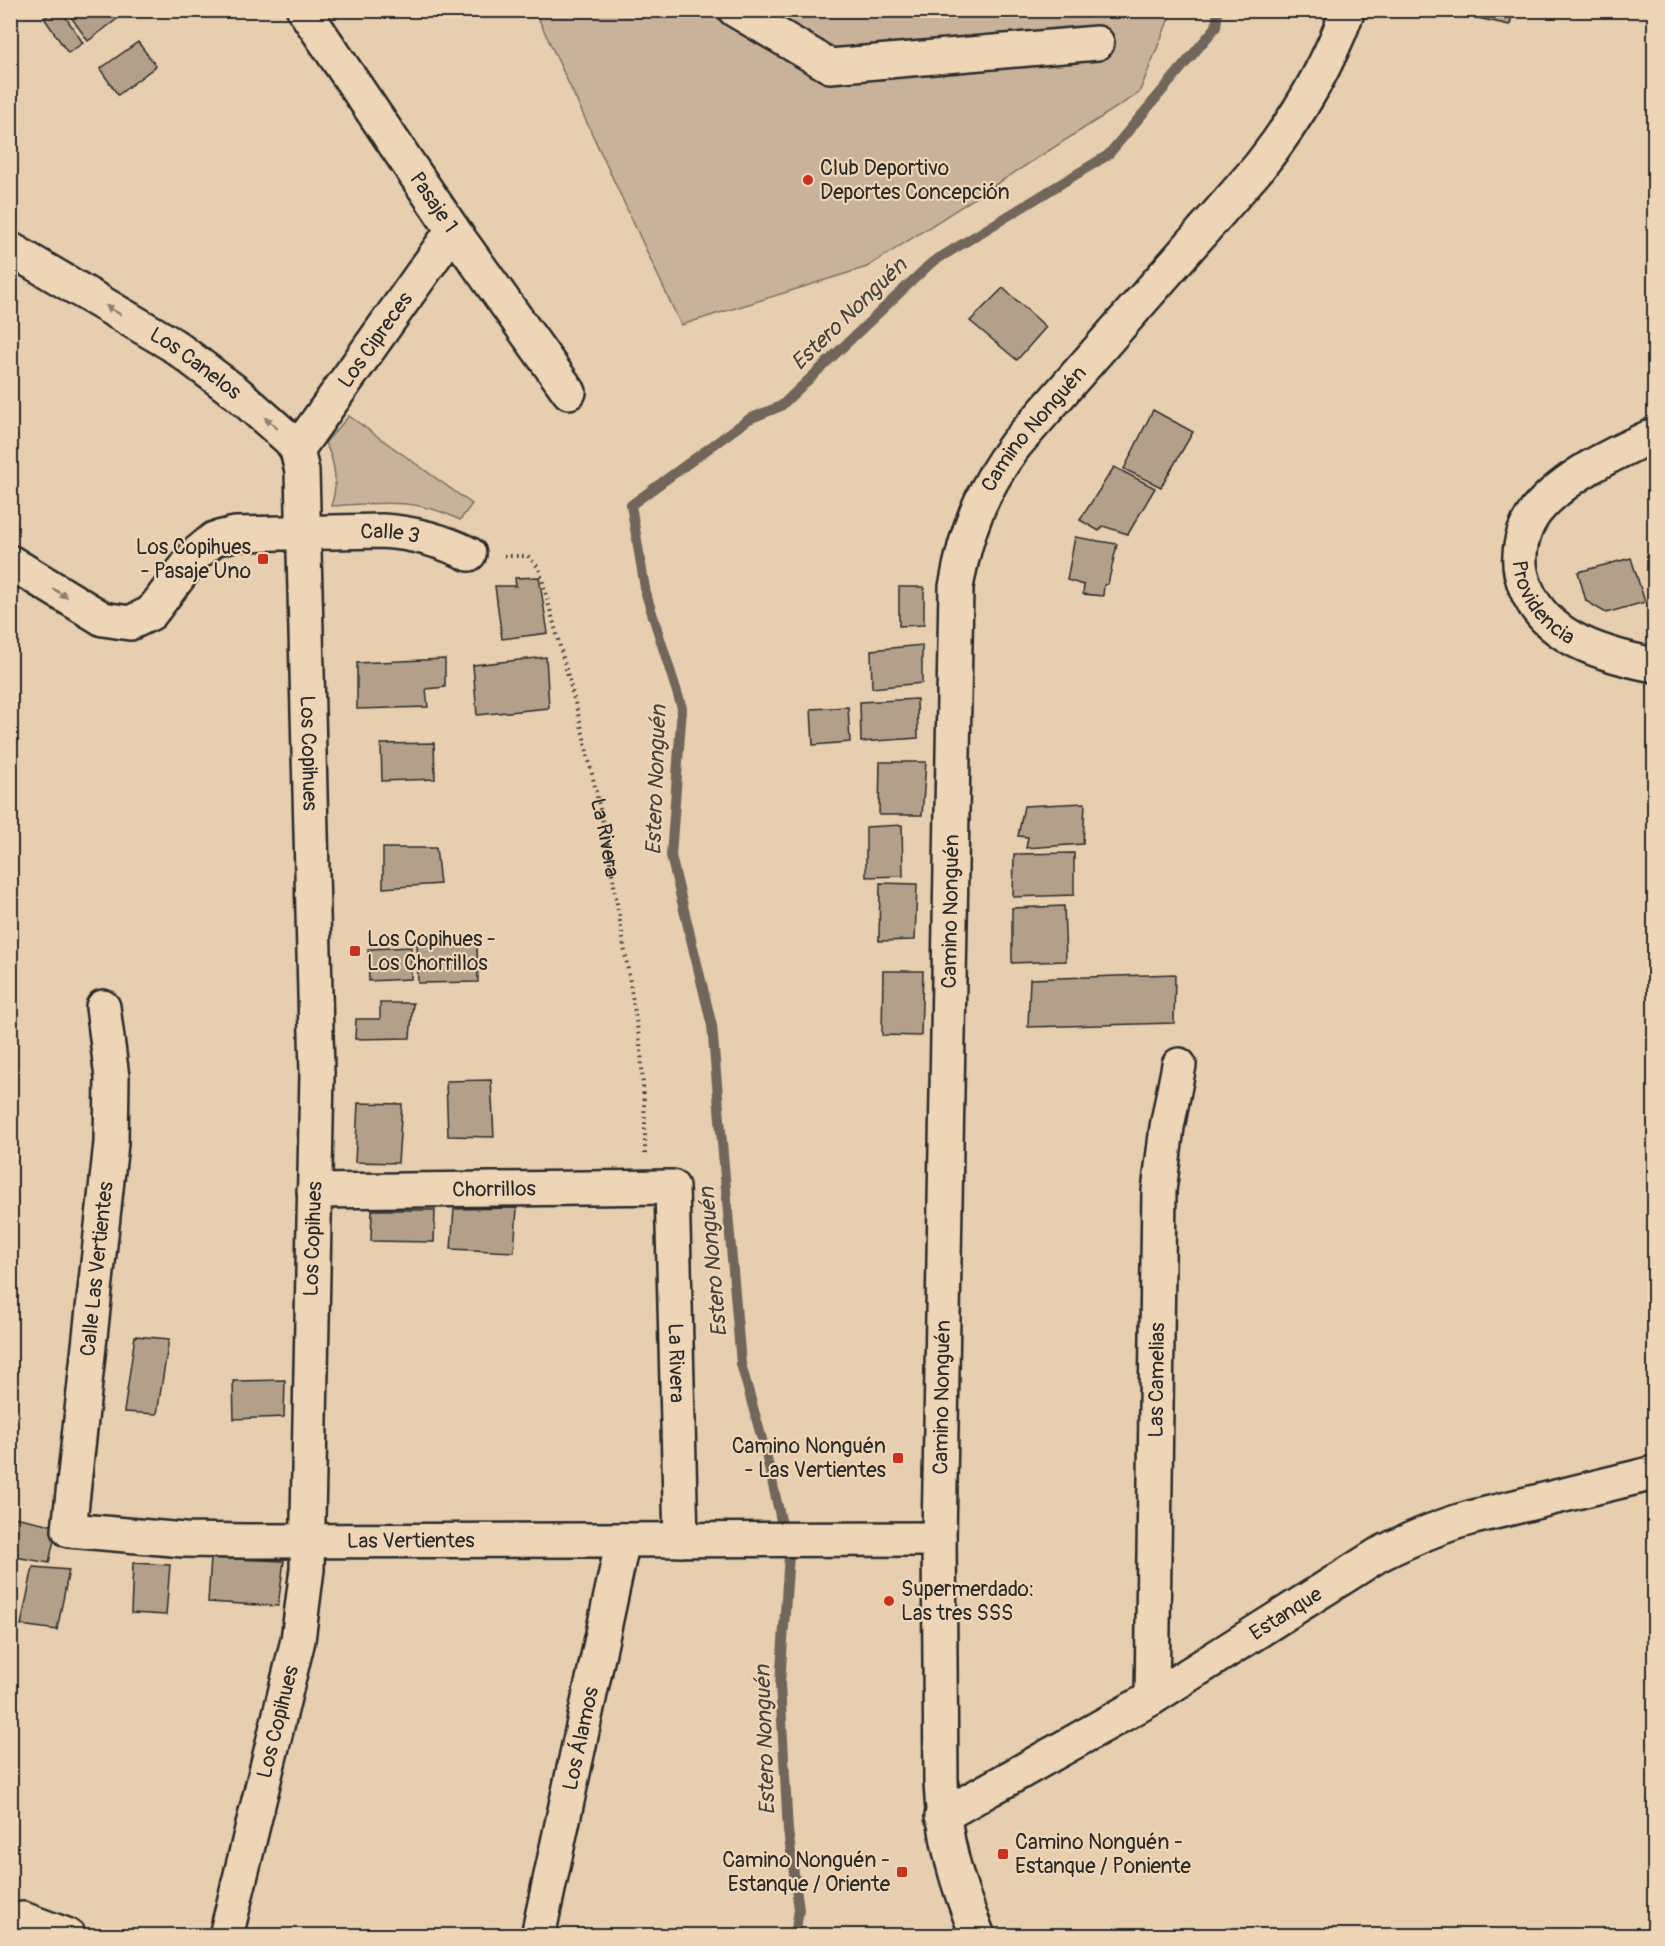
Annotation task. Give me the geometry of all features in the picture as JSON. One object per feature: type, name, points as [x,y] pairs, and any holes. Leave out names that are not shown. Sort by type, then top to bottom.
[{"type":"street","name":"Pasaje 1","points":[[304,10],[453,230],[568,392]]},
{"type":"street","points":[[735,10],[830,66],[1097,43]]},
{"type":"street","name":"Camino Nonguén","points":[[978,1935],[956,1875],[942,1816],[939,1539],[956,587],[962,552],[984,492],[1016,444],[1251,176],[1284,135],[1325,66],[1348,10]]},
{"type":"street","name":"Los Cipreces","points":[[297,450],[453,230]]},
{"type":"street","name":"Los Canelos","points":[[10,249],[173,345],[238,394],[280,430],[297,450]]},
{"type":"street","name":"Providencia","points":[[1654,435],[1592,466],[1548,499],[1535,512],[1526,527],[1521,544],[1520,564],[1524,584],[1533,602],[1550,622],[1570,637],[1602,653],[1654,665]]},
{"type":"street","points":[[297,450],[302,471],[305,533]]},
{"type":"street","name":"Calle 3","points":[[10,562],[103,619],[130,623],[151,612],[196,554],[214,539],[236,534],[405,532],[449,544],[469,554]]},
{"type":"street","name":"Los Copihues","points":[[226,1935],[298,1640],[304,1599],[317,1073],[305,533]]},
{"type":"street","name":"Calle Las Vertientes","points":[[69,1530],[111,1143],[112,1077],[103,1007]]},
{"type":"street","name":"Las Camelias","points":[[1152,1698],[1159,1191],[1167,1127],[1179,1065]]},
{"type":"street","name":"Chorrillos","points":[[314,1191],[658,1187]]},
{"type":"street","name":"La Rivera","points":[[658,1187],[681,1540]]},
{"type":"street","name":"Estanque","points":[[942,1816],[1152,1698],[1378,1555],[1415,1537],[1470,1518],[1654,1473]]},
{"type":"street","name":"Las Vertientes","points":[[69,1530],[184,1540],[939,1539]]},
{"type":"street","name":"Los Álamos","points":[[538,1935],[623,1540]]},
{"type":"street","points":[[23,1919],[69,1935]]},
{"type":"path","name":"La Rivera","points":[[469,554],[528,556],[539,568],[581,725],[610,859],[641,1050],[645,1122],[658,1187]]},
{"type":"shaded area","name":"Club Deportivo Deportes Concepción","points":[[535,11],[1172,11],[1139,93],[867,267],[681,325]]},
{"type":"shaded area","points":[[349,416],[472,504],[460,520],[428,508],[397,503],[331,506],[335,490],[335,474],[332,458],[325,443]]},
{"type":"building","points":[[56,10],[61,10],[83,43],[68,53],[44,18]]},
{"type":"building","points":[[66,10],[129,10],[88,41]]},
{"type":"building","points":[[1441,10],[1513,10],[1510,25]]},
{"type":"building","points":[[138,42],[156,66],[118,95],[100,69]]},
{"type":"building","points":[[1003,288],[1046,327],[1017,360],[970,321]]},
{"type":"building","points":[[1153,410],[1193,432],[1161,487],[1124,469]]},
{"type":"building","points":[[1114,467],[1155,488],[1128,534],[1103,526],[1099,531],[1080,520]]},
{"type":"building","points":[[1075,537],[1117,544],[1108,584],[1104,585],[1103,596],[1083,594],[1084,585],[1067,580]]},
{"type":"building","points":[[1631,558],[1645,602],[1606,613],[1586,601],[1578,572]]},
{"type":"building","points":[[539,577],[548,633],[502,639],[495,586],[516,586],[515,578]]},
{"type":"building","points":[[899,587],[924,587],[924,625],[899,626]]},
{"type":"building","points":[[922,645],[922,683],[872,688],[871,650]]},
{"type":"building","points":[[546,657],[549,708],[477,715],[473,665]]},
{"type":"building","points":[[445,659],[445,687],[426,689],[428,707],[357,709],[357,663]]},
{"type":"building","points":[[917,699],[918,738],[861,742],[860,702]]},
{"type":"building","points":[[848,707],[850,742],[813,745],[811,709]]},
{"type":"building","points":[[434,743],[435,779],[382,781],[381,744]]},
{"type":"building","points":[[880,762],[926,762],[922,815],[879,815]]},
{"type":"building","points":[[1085,803],[1083,844],[1026,848],[1028,837],[1018,836],[1024,806]]},
{"type":"building","points":[[902,825],[903,876],[866,877],[866,827]]},
{"type":"building","points":[[383,848],[436,848],[440,884],[383,888]]},
{"type":"building","points":[[1074,853],[1074,895],[1013,897],[1014,854]]},
{"type":"building","points":[[880,883],[917,884],[915,940],[879,941]]},
{"type":"building","points":[[1064,906],[1066,961],[1012,963],[1012,908]]},
{"type":"building","points":[[417,943],[477,944],[478,982],[418,983]]},
{"type":"building","points":[[411,947],[411,979],[369,981],[368,949]]},
{"type":"building","points":[[883,971],[923,971],[921,1036],[882,1035]]},
{"type":"building","points":[[1175,974],[1174,1023],[1028,1027],[1030,979]]},
{"type":"building","points":[[380,1003],[413,1003],[410,1038],[355,1039],[356,1019],[380,1019]]},
{"type":"building","points":[[491,1080],[494,1137],[448,1136],[446,1081]]},
{"type":"building","points":[[358,1103],[402,1104],[398,1163],[355,1162]]},
{"type":"building","points":[[517,1208],[514,1252],[451,1249],[454,1209]]},
{"type":"building","points":[[372,1210],[435,1210],[434,1242],[371,1241]]},
{"type":"building","points":[[135,1336],[169,1339],[157,1414],[124,1412]]},
{"type":"building","points":[[285,1380],[284,1417],[234,1419],[233,1381]]},
{"type":"building","points":[[10,1516],[57,1526],[49,1563],[10,1556]]},
{"type":"building","points":[[211,1558],[284,1561],[278,1606],[208,1602]]},
{"type":"building","points":[[133,1563],[170,1565],[166,1615],[131,1613]]},
{"type":"building","points":[[33,1567],[69,1570],[57,1630],[21,1625]]},
{"type":"waterway","name":"Estero Nonguén","points":[[795,1936],[799,1909],[788,1831],[780,1684],[789,1555],[765,1450],[741,1364],[712,1026],[671,856],[682,708],[646,594],[631,505],[749,419],[781,406],[931,263],[1108,155],[1216,27],[1218,10]]},
{"type":"place","name":"Club Deportivo Deportes Concepción","points":[[808,180]]},
{"type":"place","name":"Los Copihues - Pasaje Uno","points":[[263,559]]},
{"type":"place","name":"Los Copihues - Los Chorrillos","points":[[355,951]]},
{"type":"place","name":"Camino Nonguén - Las Vertientes","points":[[898,1458]]},
{"type":"place","name":"Supermerdado: Las tres SSS","points":[[889,1601]]},
{"type":"place","name":"Camino Nonguén - Estanque / Poniente","points":[[1003,1854]]},
{"type":"place","name":"Camino Nonguén - Estanque / Oriente","points":[[902,1872]]}]
